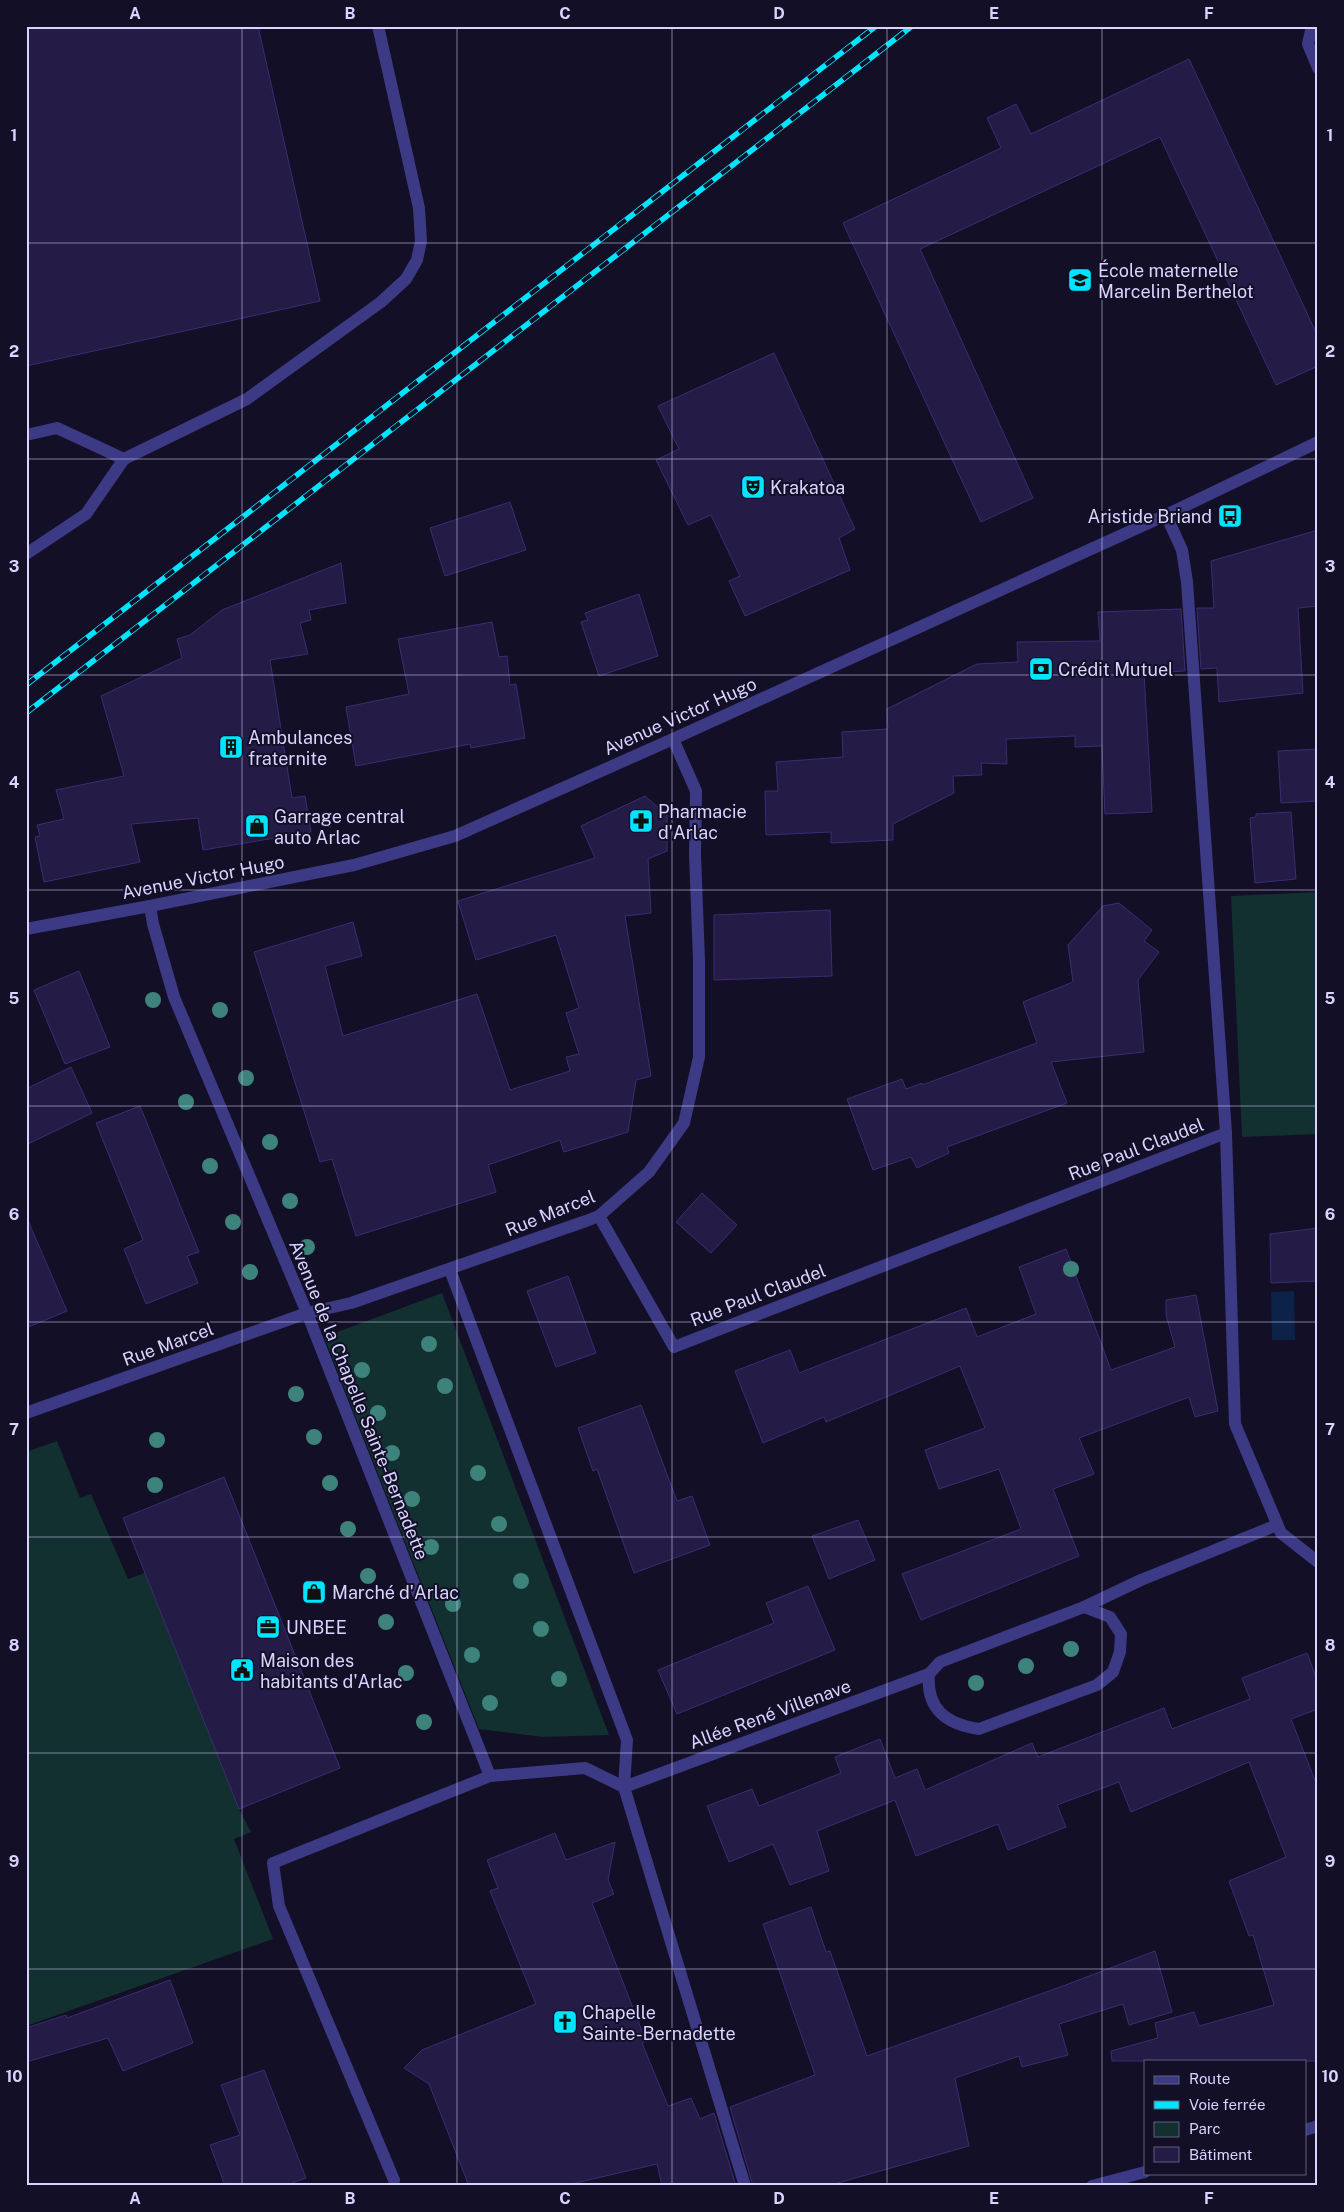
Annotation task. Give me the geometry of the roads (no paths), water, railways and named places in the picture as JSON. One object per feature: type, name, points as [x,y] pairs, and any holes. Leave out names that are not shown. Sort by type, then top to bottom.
[{"type":"street","points":[[26,554],[86,514],[124,459],[247,399],[381,302],[406,279],[417,260],[421,242],[419,208],[378,26]]},
{"type":"street","points":[[1312,26],[1308,44],[1318,68]]},
{"type":"street","points":[[26,435],[58,428],[124,459]]},
{"type":"street","name":"Avenue Victor Hugo","points":[[26,929],[150,906],[354,864],[455,836],[673,739],[1166,514],[1318,442]]},
{"type":"street","name":"Rue Paul Claudel","points":[[599,1216],[674,1347],[1226,1132],[1187,582],[1182,550],[1166,514]]},
{"type":"street","name":"Rue Marcel","points":[[26,1413],[307,1313],[351,1303],[450,1270],[599,1216],[649,1172],[684,1123],[699,1057],[695,855],[696,791],[673,739]]},
{"type":"street","name":"Avenue de la Chapelle Sainte-Bernadette","points":[[150,906],[153,924],[174,997],[307,1313],[490,1776]]},
{"type":"street","points":[[1226,1132],[1235,1424],[1280,1533],[1318,1562]]},
{"type":"street","points":[[450,1270],[627,1740],[624,1787],[745,2186]]},
{"type":"street","name":"Allée René Villenave","points":[[624,1787],[929,1674],[940,1662],[1084,1607],[1141,1580],[1277,1524]]},
{"type":"street","points":[[929,1674],[928,1684],[932,1704],[947,1718],[961,1726],[979,1729],[1097,1685],[1113,1672],[1120,1652],[1121,1634],[1110,1617],[1084,1607]]},
{"type":"street","points":[[394,2180],[279,1906],[273,1863],[490,1776],[585,1768],[624,1787]]},
{"type":"street","points":[[1306,2130],[1318,2126]]},
{"type":"street","points":[[1092,2186],[1144,2172]]},
{"type":"water","points":[[1294,1291],[1295,1340],[1272,1340],[1271,1292]]},
{"type":"railway","points":[[26,685],[876,26]]},
{"type":"railway","points":[[26,713],[912,26]]},
{"type":"place","name":"École maternelle Marcelin Berthelot","points":[[1080,280]]},
{"type":"place","name":"Krakatoa","points":[[753,487]]},
{"type":"place","name":"Aristide Briand","points":[[1230,516]]},
{"type":"place","name":"Crédit Mutuel","points":[[1041,669]]},
{"type":"place","name":"Ambulances fraternite","points":[[231,747]]},
{"type":"place","name":"Pharmacie d'Arlac","points":[[641,821]]},
{"type":"place","name":"Garrage central auto Arlac","points":[[257,826]]},
{"type":"place","name":"Marché d'Arlac","points":[[314,1592]]},
{"type":"place","name":"UNBEE","points":[[268,1627]]},
{"type":"place","name":"Maison des habitants d'Arlac","points":[[242,1670]]},
{"type":"place","name":"Chapelle Sainte-Bernadette","points":[[565,2022]]}]
